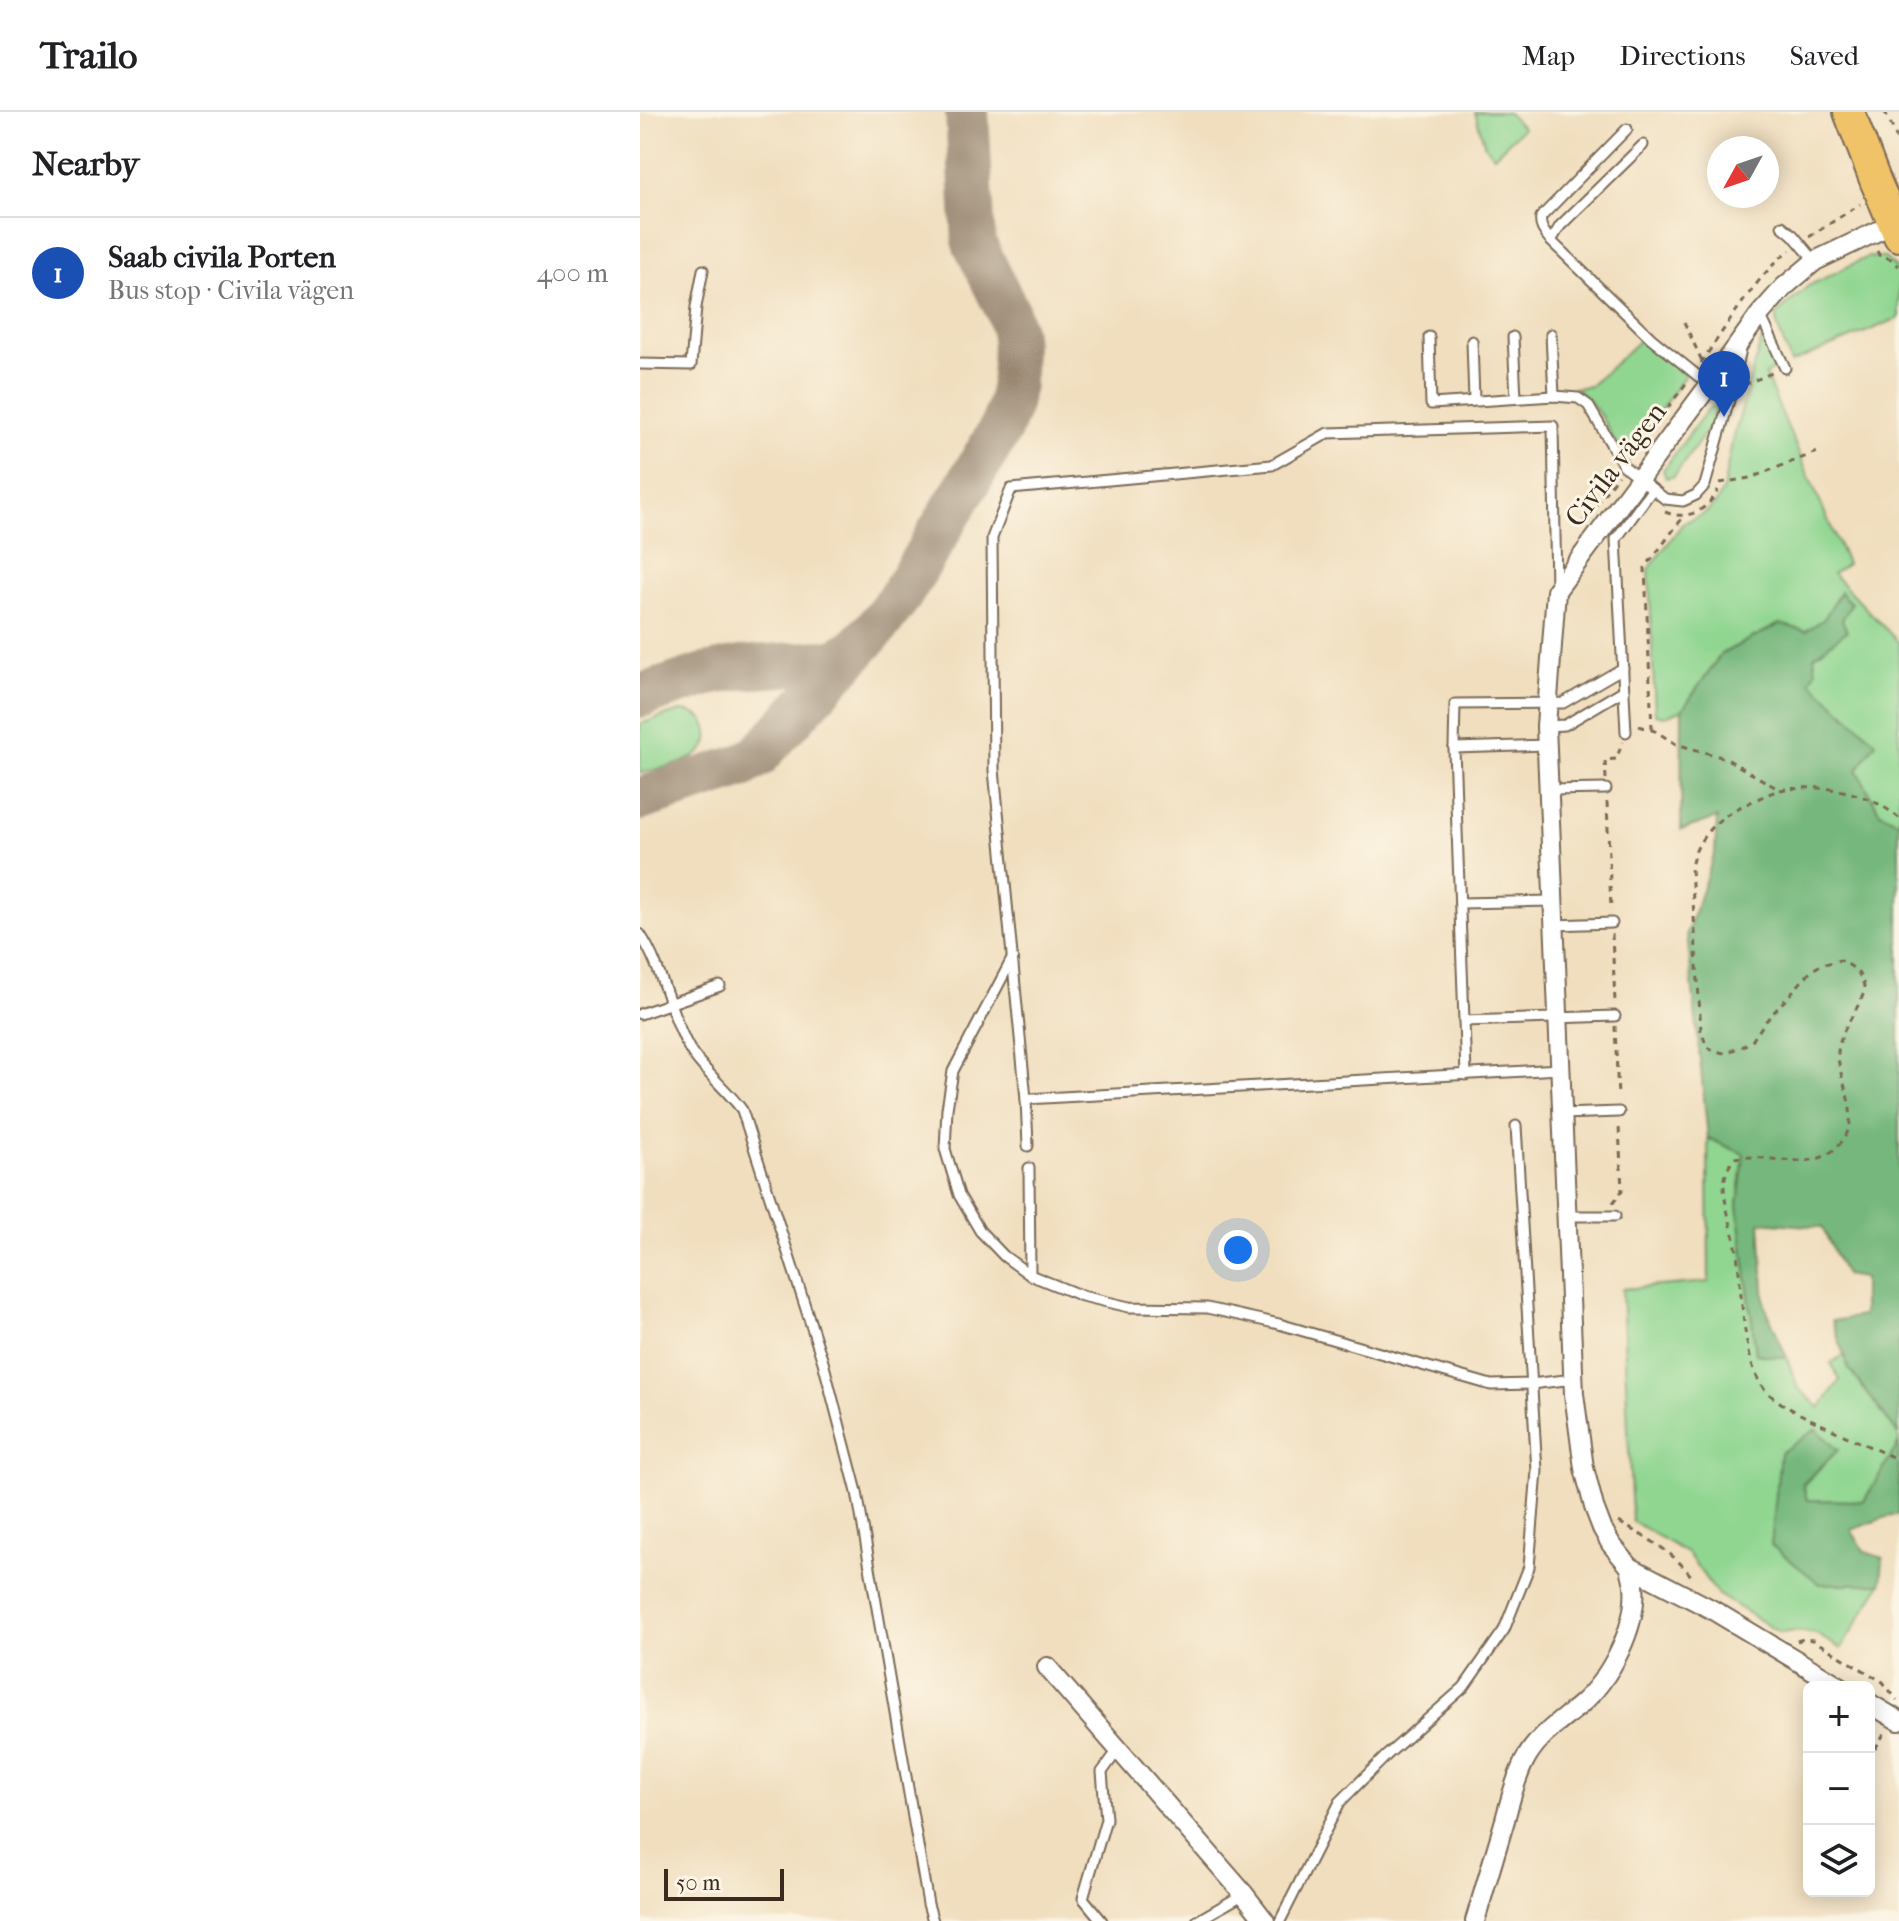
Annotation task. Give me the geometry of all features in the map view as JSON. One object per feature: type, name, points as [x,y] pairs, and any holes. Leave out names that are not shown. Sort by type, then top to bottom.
[{"type":"main road","points":[[1849,112],[1897,227]]},
{"type":"main road","points":[[1865,112],[1899,185]]},
{"type":"street","name":"Civila vägen","points":[[1556,591],[1645,484],[1709,385],[1760,314],[1784,287],[1815,261],[1897,227]]},
{"type":"street","points":[[1556,591],[1546,736],[1574,1379],[1584,1468],[1602,1528],[1630,1567],[1711,1609],[1831,1681]]},
{"type":"street","points":[[1475,1921],[1525,1760],[1542,1738],[1598,1686],[1613,1665],[1625,1638],[1633,1607],[1634,1586],[1630,1567]]},
{"type":"street","points":[[1047,1667],[1265,1921]]},
{"type":"street","points":[[1875,1707],[1899,1721]]},
{"type":"lane","points":[[1627,129],[1541,217],[1540,223],[1551,241],[1651,338],[1709,385]]},
{"type":"lane","points":[[1551,241],[1560,226],[1643,145]]},
{"type":"lane","points":[[1782,226],[1815,261]]},
{"type":"lane","points":[[640,364],[691,365],[703,270]]},
{"type":"lane","points":[[1760,314],[1785,368]]},
{"type":"lane","points":[[1551,334],[1554,396]]},
{"type":"lane","points":[[1429,337],[1431,404],[1554,396],[1578,398],[1588,405],[1624,466],[1665,499],[1683,501],[1696,495],[1705,485],[1743,339]]},
{"type":"lane","points":[[1513,337],[1516,398]]},
{"type":"lane","points":[[1472,341],[1474,400]]},
{"type":"lane","points":[[1028,1146],[994,770],[992,538],[1011,489],[1272,465],[1328,433],[1553,426],[1556,591]]},
{"type":"lane","points":[[1626,727],[1616,539],[1645,484]]},
{"type":"lane","points":[[1466,1075],[1455,704],[1563,703],[1623,668]]},
{"type":"lane","points":[[1454,748],[1546,736],[1624,690]]},
{"type":"lane","points":[[1549,790],[1606,789]]},
{"type":"lane","points":[[1460,903],[1553,901]]},
{"type":"lane","points":[[1554,925],[1612,923]]},
{"type":"lane","points":[[640,934],[650,949],[691,1051],[742,1110],[823,1362],[857,1492],[933,1921]]},
{"type":"lane","points":[[1012,959],[953,1071],[945,1149],[959,1195],[980,1231],[1004,1256],[1030,1275],[1082,1296],[1129,1307],[1207,1308],[1279,1324],[1491,1385],[1574,1379]]},
{"type":"lane","points":[[640,1014],[720,986]]},
{"type":"lane","points":[[1464,1021],[1615,1016]]},
{"type":"lane","points":[[1026,1099],[1560,1069]]},
{"type":"lane","points":[[1562,1114],[1619,1112]]},
{"type":"lane","points":[[1280,1921],[1340,1802],[1387,1755],[1464,1687],[1504,1630],[1529,1567],[1537,1471],[1516,1126]]},
{"type":"lane","points":[[1029,1168],[1030,1275]]},
{"type":"lane","points":[[1567,1216],[1615,1216]]},
{"type":"lane","points":[[1102,1921],[1083,1898],[1106,1819],[1102,1772],[1118,1750]]},
{"type":"lane","points":[[1197,1921],[1244,1894]]},
{"type":"path","points":[[1885,112],[1899,147]]},
{"type":"path","points":[[1684,322],[1702,361]]},
{"type":"path","points":[[1732,390],[1785,368]]},
{"type":"path","points":[[1720,482],[1750,478],[1820,451]]},
{"type":"path","points":[[1652,729],[1645,568],[1684,516]]},
{"type":"path","points":[[1603,1216],[1622,1191],[1605,760],[1616,759],[1626,727],[1652,729],[1676,744],[1725,758],[1780,790]]},
{"type":"path","points":[[1899,818],[1889,809],[1853,792],[1815,788],[1780,790],[1729,811],[1709,829],[1693,854],[1691,868],[1701,1031],[1707,1047],[1725,1053],[1752,1041],[1812,970],[1821,965],[1840,960],[1859,975],[1864,988],[1843,1032],[1838,1054],[1851,1113],[1848,1131],[1840,1143],[1823,1157],[1808,1161],[1749,1155],[1735,1158],[1725,1175],[1724,1189],[1736,1245],[1743,1322],[1762,1386],[1803,1415],[1899,1460]]},
{"type":"path","points":[[1594,1507],[1669,1552],[1698,1586]]},
{"type":"green space","points":[[1475,112],[1507,112],[1523,128],[1494,156],[1485,146]]},
{"type":"green space","points":[[1867,257],[1885,258],[1899,271],[1899,318],[1791,363],[1777,325],[1777,314],[1808,286]]},
{"type":"green space","points":[[1762,337],[1775,369],[1765,375],[1847,564],[1833,574],[1899,643],[1899,823],[1879,811],[1857,770],[1840,710],[1809,681],[1813,656],[1847,631],[1842,620],[1851,603],[1840,593],[1824,619],[1806,631],[1779,624],[1721,654],[1682,710],[1665,716],[1655,714],[1649,569],[1683,523],[1704,514],[1716,503],[1723,490],[1731,447]]},
{"type":"green space","points":[[1642,338],[1685,375],[1632,450],[1626,454],[1620,452],[1595,409],[1574,388],[1590,386]]},
{"type":"green space","points":[[1714,406],[1717,417],[1674,476],[1666,478],[1663,470],[1707,410]]},
{"type":"green space","points":[[1840,592],[1851,604],[1842,620],[1847,631],[1814,656],[1816,672],[1810,681],[1876,742],[1857,770],[1879,811],[1899,823],[1899,1435],[1849,1369],[1832,1321],[1863,1316],[1863,1278],[1845,1275],[1822,1227],[1760,1222],[1765,1306],[1787,1358],[1756,1354],[1738,1205],[1744,1154],[1708,1138],[1687,933],[1715,852],[1717,818],[1681,830],[1682,710],[1721,654],[1780,624],[1806,631],[1824,619]]},
{"type":"green space","points":[[680,711],[702,719],[708,737],[705,747],[698,754],[675,765],[640,773],[640,724]]},
{"type":"green space","points":[[1708,1138],[1744,1154],[1738,1205],[1756,1354],[1787,1358],[1798,1388],[1820,1408],[1840,1380],[1831,1363],[1844,1355],[1849,1369],[1899,1435],[1899,1443],[1864,1501],[1806,1500],[1803,1485],[1838,1450],[1780,1453],[1820,1584],[1881,1584],[1841,1649],[1816,1634],[1798,1631],[1780,1633],[1717,1594],[1688,1554],[1632,1521],[1622,1289],[1709,1282]]},
{"type":"green space","points":[[1816,1429],[1838,1450],[1803,1484],[1807,1500],[1864,1501],[1899,1443],[1899,1515],[1851,1530],[1865,1552],[1883,1558],[1881,1584],[1820,1584],[1771,1545],[1780,1453]]},
{"type":"taxiway","points":[[640,799],[742,766],[758,756],[875,629],[901,595],[1000,430],[1013,384],[1014,335],[1008,312],[974,243],[967,112]]},
{"type":"taxiway","points":[[640,696],[704,675],[740,668],[835,661],[856,649]]},
{"type":"place","name":"Saab civila Porten","points":[[1724,417]]}]
